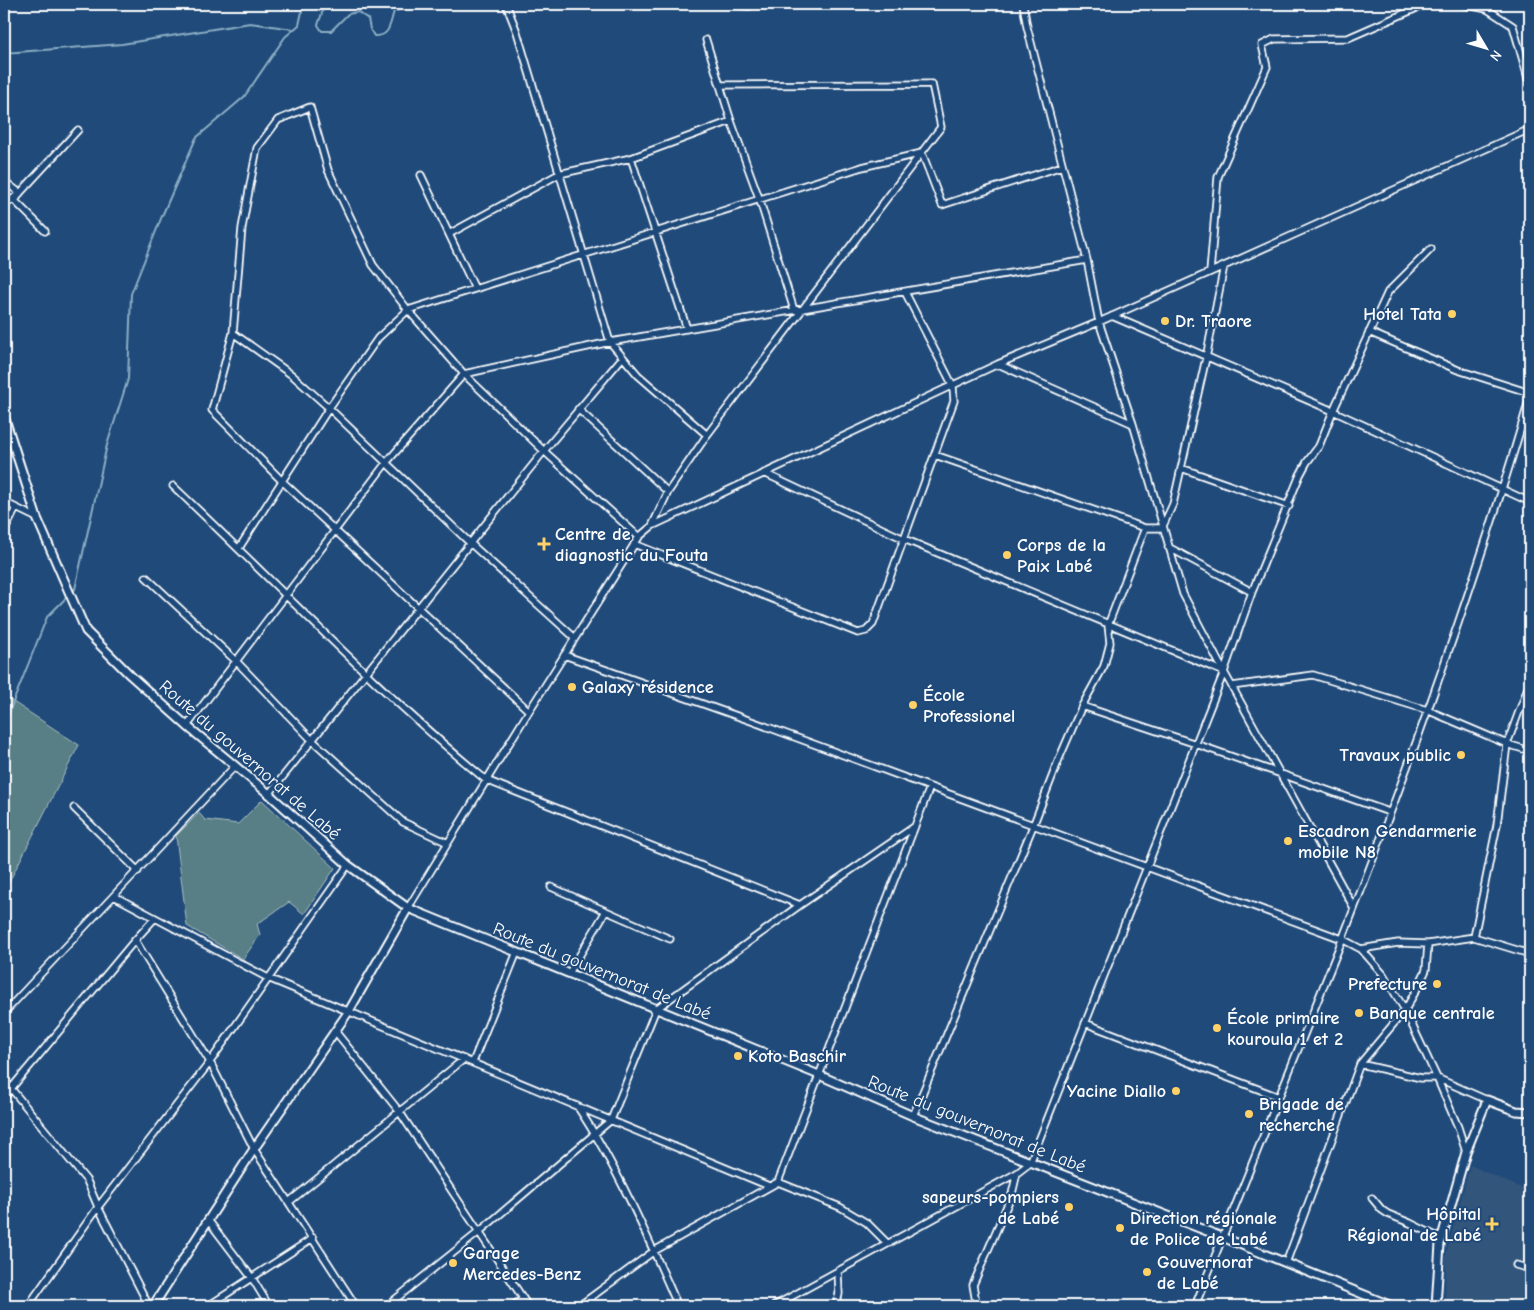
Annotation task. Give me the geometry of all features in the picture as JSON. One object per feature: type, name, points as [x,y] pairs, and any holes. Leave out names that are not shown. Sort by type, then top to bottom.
[{"type":"street","points":[[506,4],[517,32],[610,342],[622,358],[638,374],[707,435]]},
{"type":"street","points":[[1023,4],[1026,27],[1087,260],[1099,322],[1133,424],[1162,528],[1183,594],[1354,908]]},
{"type":"street","points":[[1210,272],[1218,177],[1267,67],[1262,45],[1274,39],[1348,38],[1426,4]]},
{"type":"street","points":[[1462,4],[1487,9],[1513,26],[1530,85]]},
{"type":"street","points":[[706,40],[730,120],[798,310]]},
{"type":"street","points":[[652,526],[668,492],[707,435],[798,310],[941,127],[932,84],[720,85]]},
{"type":"street","points":[[529,711],[282,481],[212,410],[233,333],[242,228],[257,148],[278,120],[310,107],[328,170],[372,265],[408,310],[464,374],[544,451],[639,537]]},
{"type":"street","points":[[449,234],[559,174],[631,158],[730,120]]},
{"type":"street","points":[[4,1080],[87,1181],[98,1208],[151,1306],[254,1149],[349,1011],[408,908],[486,780],[639,537],[652,526],[998,364],[1099,322],[1530,129]]},
{"type":"street","points":[[4,206],[20,193],[78,130]]},
{"type":"street","points":[[922,153],[942,205],[1062,166]]},
{"type":"street","points":[[239,548],[329,408],[378,338],[408,310],[862,166],[922,153]]},
{"type":"street","points":[[631,158],[687,329]]},
{"type":"street","points":[[421,175],[475,289]]},
{"type":"street","points":[[4,181],[20,193]]},
{"type":"street","points":[[20,193],[15,201],[45,231]]},
{"type":"street","points":[[774,1306],[1017,1173],[1030,1163],[1224,672],[1252,592],[1307,462],[1319,446],[1368,332],[1388,292],[1430,249]]},
{"type":"street","points":[[187,726],[386,462],[464,374],[610,342],[1087,260]]},
{"type":"street","points":[[1162,528],[1173,504],[1206,358],[1224,266]]},
{"type":"street","points":[[634,544],[858,633],[866,631],[873,624],[954,401],[954,386],[905,292]]},
{"type":"street","points":[[1112,316],[1333,411],[1530,502]]},
{"type":"street","points":[[1368,332],[1458,370],[1530,393]]},
{"type":"street","points":[[233,333],[292,375],[329,408],[470,543],[574,638]]},
{"type":"street","points":[[269,794],[578,409],[622,358]]},
{"type":"street","points":[[998,364],[1133,424]]},
{"type":"street","points":[[1195,1306],[1342,939],[1390,812],[1503,489],[1530,397]]},
{"type":"street","points":[[578,409],[668,492]]},
{"type":"street","name":"Route du gouvernorat de Labé","points":[[4,416],[37,518],[86,631],[130,675],[187,726],[269,794],[348,865],[408,908],[819,1075],[913,1116],[1222,1237],[1381,1304],[1392,1306]]},
{"type":"street","points":[[935,455],[1145,528],[1162,528]]},
{"type":"street","points":[[1181,468],[1289,506]]},
{"type":"street","points":[[764,473],[904,539],[1224,672]]},
{"type":"street","points":[[173,486],[366,673],[486,780],[800,905]]},
{"type":"street","points":[[4,502],[37,518]]},
{"type":"street","points":[[4,532],[16,508]]},
{"type":"street","points":[[913,1116],[1033,826],[1058,759],[1082,706],[1106,660],[1110,643],[1108,625],[1145,528]]},
{"type":"street","points":[[1168,547],[1252,592]]},
{"type":"street","points":[[146,576],[236,661],[312,740],[403,822],[448,843]]},
{"type":"street","points":[[564,655],[754,722],[1342,939],[1361,949],[1383,974],[1404,1010],[1437,1078],[1458,1127],[1466,1152]]},
{"type":"street","points":[[1232,686],[1313,675],[1427,710],[1507,744],[1530,750]]},
{"type":"street","points":[[1474,936],[1497,825],[1507,744],[1530,682]]},
{"type":"street","points":[[1082,706],[1390,812]]},
{"type":"street","points":[[4,1013],[235,766]]},
{"type":"street","points":[[580,1306],[654,1251],[778,1182],[930,787]]},
{"type":"street","points":[[74,808],[138,871]]},
{"type":"street","points":[[388,1306],[611,1120],[656,1009],[800,905],[914,827]]},
{"type":"street","points":[[28,1306],[98,1208],[210,1062],[348,865]]},
{"type":"street","points":[[551,887],[670,939]]},
{"type":"street","points":[[114,896],[268,978],[769,1186]]},
{"type":"street","points":[[569,973],[606,911]]},
{"type":"street","points":[[4,1097],[155,918]]},
{"type":"street","points":[[1361,949],[1398,943],[1428,944],[1474,936],[1530,954]]},
{"type":"street","points":[[135,940],[210,1062],[254,1149],[356,1306]]},
{"type":"street","points":[[1286,1263],[1360,1064],[1404,1010],[1418,988],[1426,970],[1428,944]]},
{"type":"street","points":[[473,1062],[517,952]]},
{"type":"street","points":[[1085,1023],[1279,1097]]},
{"type":"street","points":[[335,1031],[399,1111],[528,1306]]},
{"type":"street","points":[[288,1202],[464,1059]]},
{"type":"street","points":[[1360,1064],[1421,1078],[1437,1078],[1516,1111],[1530,1112]]},
{"type":"street","points":[[1436,1306],[1442,1239],[1466,1152],[1487,1100]]},
{"type":"street","points":[[577,1106],[596,1133],[654,1251],[678,1306]]},
{"type":"street","points":[[979,1306],[976,1302],[973,1285],[1012,1194],[1017,1173]]},
{"type":"street","points":[[778,1182],[840,1207],[867,1223],[887,1243]]},
{"type":"street","points":[[1372,1198],[1388,1214],[1442,1239]]},
{"type":"street","points":[[208,1220],[252,1278],[269,1306]]},
{"type":"street","points":[[208,1306],[313,1238]]},
{"type":"street","points":[[1516,1265],[1530,1268]]},
{"type":"street","points":[[836,1306],[839,1294],[838,1270]]},
{"type":"street","points":[[512,1306],[523,1299]]},
{"type":"shaded area","name":"Hôpital Régional de Labé","points":[[1470,1165],[1530,1192],[1530,1306],[1445,1306],[1446,1255]]},
{"type":"green space","points":[[4,696],[79,745],[4,892]]},
{"type":"green space","points":[[262,800],[335,868],[304,914],[289,902],[257,924],[260,935],[243,959],[187,926],[176,836],[199,813],[205,820],[238,824]]},
{"type":"waterway","points":[[72,592],[75,589],[107,445],[128,379],[131,294],[196,138],[244,97],[285,37],[299,25],[303,7],[316,5],[323,10],[318,25],[322,31],[331,31],[348,14],[358,12],[368,19],[374,36],[379,36],[388,29],[394,11],[432,4]]},
{"type":"waterway","points":[[436,4],[452,8],[462,4]]},
{"type":"waterway","points":[[703,4],[705,6],[726,4]]},
{"type":"waterway","points":[[738,4],[739,9],[749,10],[767,4]]},
{"type":"waterway","points":[[880,4],[888,4]]},
{"type":"waterway","points":[[4,53],[122,44],[250,23],[293,29]]},
{"type":"waterway","points":[[4,725],[47,617],[69,595]]},
{"type":"place","name":"Hotel Tata","points":[[1452,314]]},
{"type":"place","name":"Dr. Traore","points":[[1165,321]]},
{"type":"place","name":"Centre de diagnostic du Fouta","points":[[544,544]]},
{"type":"place","name":"Corps de la Paix Labé","points":[[1007,555]]},
{"type":"place","name":"Galaxy résidence","points":[[572,687]]},
{"type":"place","name":"École Professionel","points":[[913,705]]},
{"type":"place","name":"Travaux public","points":[[1461,755]]},
{"type":"place","name":"Escadron Gendarmerie mobile N8","points":[[1288,841]]},
{"type":"place","name":"Prefecture","points":[[1437,984]]},
{"type":"place","name":"Banque centrale","points":[[1359,1013]]},
{"type":"place","name":"École primaire kouroula 1 et 2","points":[[1217,1028]]},
{"type":"place","name":"Koto Baschir","points":[[738,1056]]},
{"type":"place","name":"Yacine Diallo","points":[[1176,1091]]},
{"type":"place","name":"Brigade de recherche","points":[[1249,1114]]},
{"type":"place","name":"sapeurs-pompiers de Labé","points":[[1069,1207]]},
{"type":"place","name":"Hôpital Régional de Labé","points":[[1492,1224]]},
{"type":"place","name":"Direction régionale de Police de Labé","points":[[1120,1228]]},
{"type":"place","name":"Garage Mercedes-Benz","points":[[453,1263]]},
{"type":"place","name":"Gouvernorat de Labé","points":[[1147,1272]]}]
